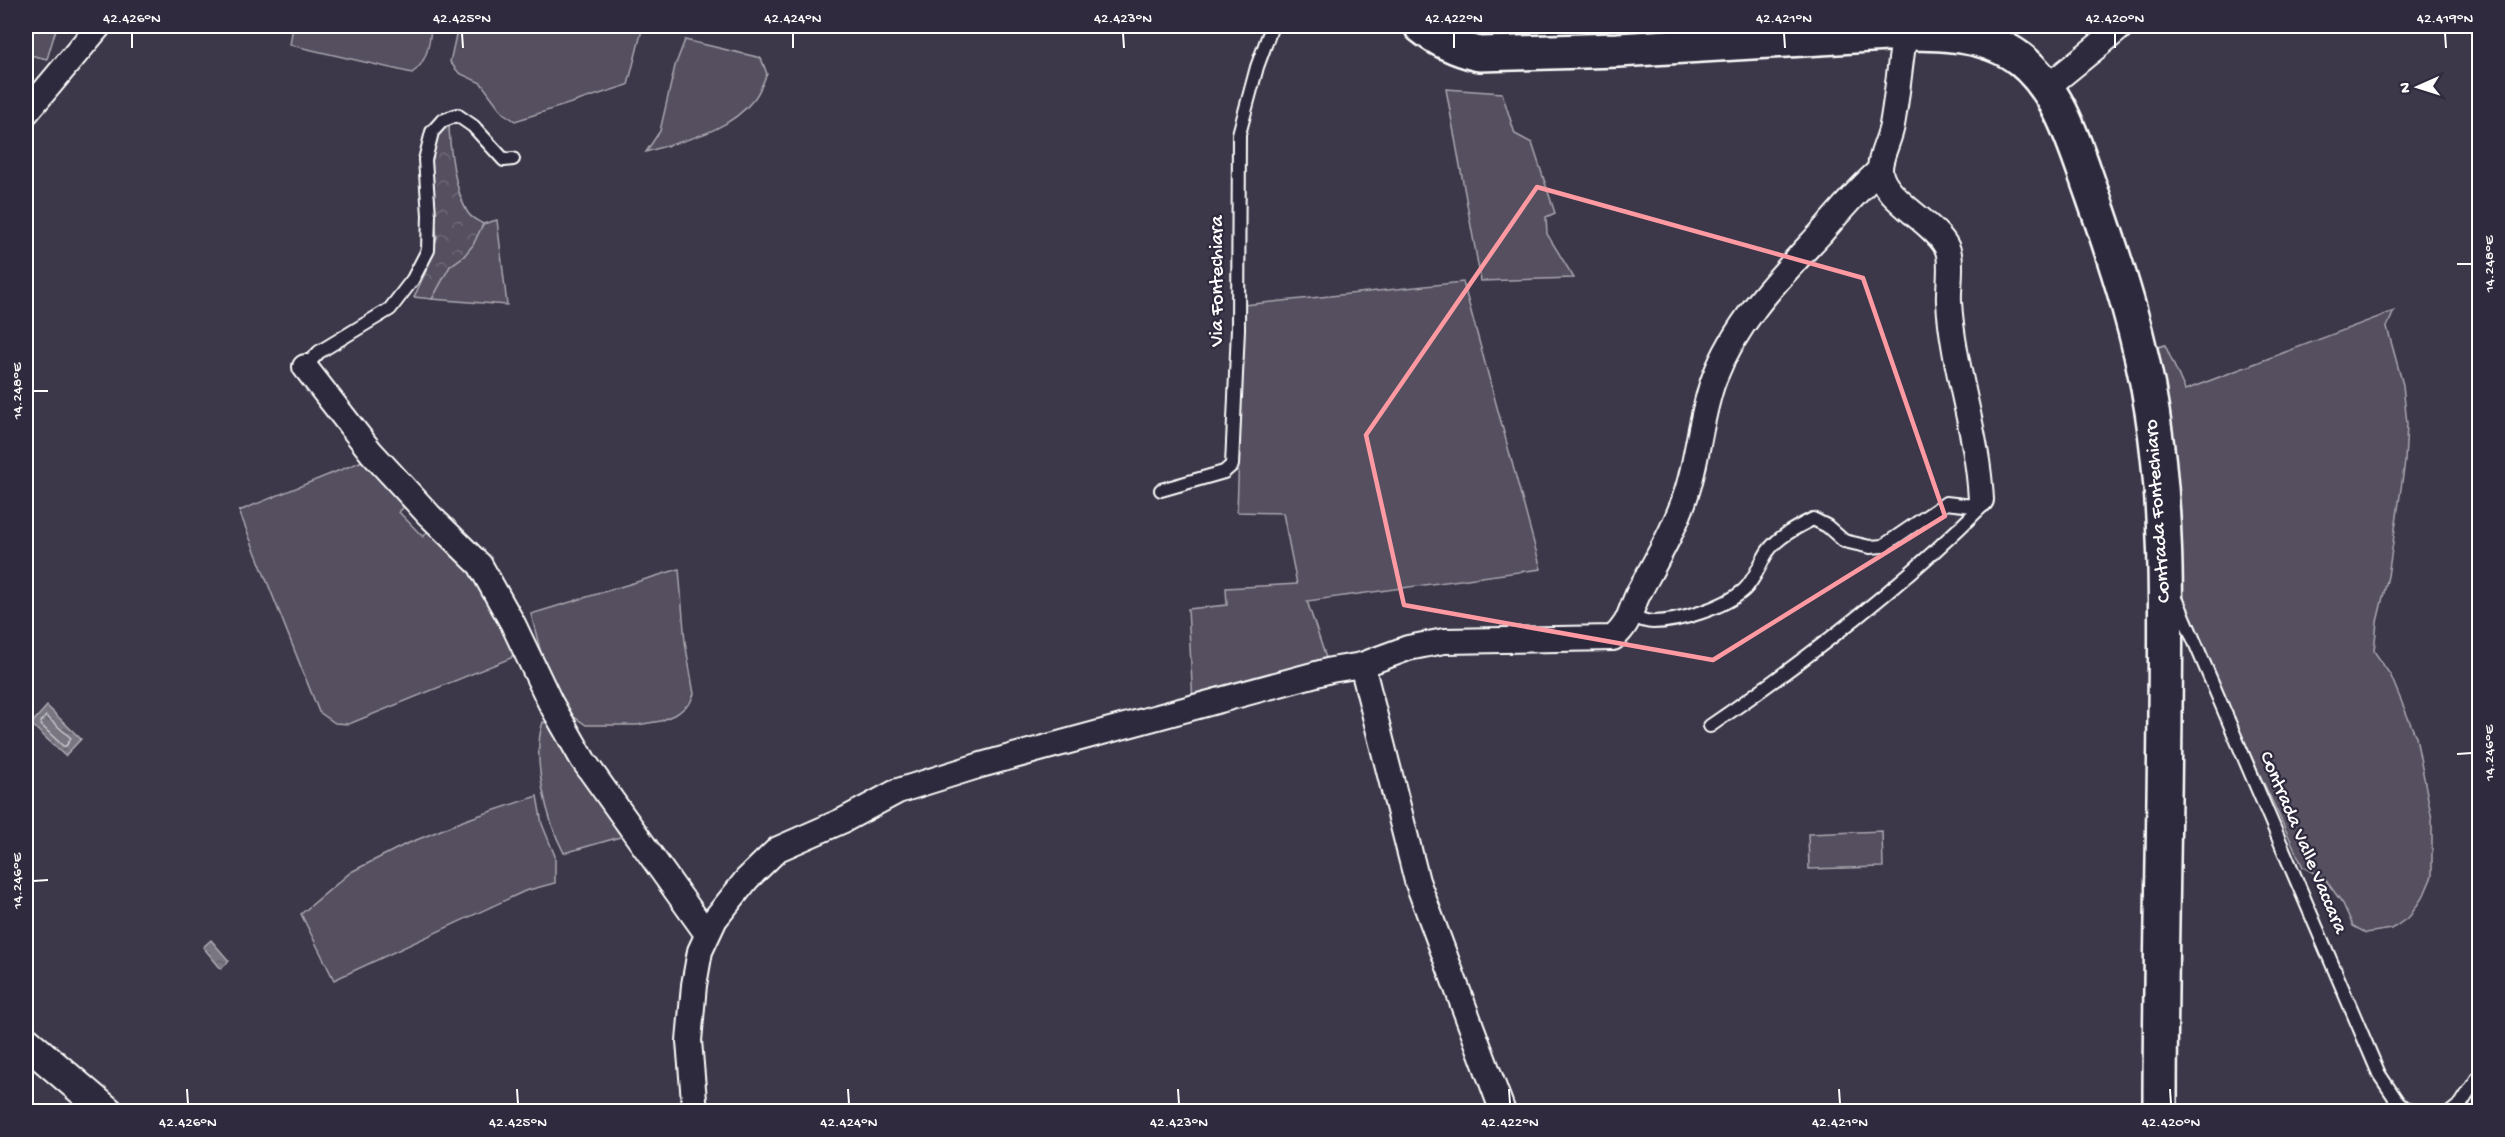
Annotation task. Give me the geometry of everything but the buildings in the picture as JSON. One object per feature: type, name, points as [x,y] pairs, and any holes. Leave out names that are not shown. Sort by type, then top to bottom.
[{"type":"main road","name":"Contrada Fontechiaro","points":[[1421,26],[1432,35],[1461,50],[1479,54],[1618,50],[1734,39],[1905,29],[1985,41],[2020,58],[2046,88],[2076,146],[2102,223],[2137,340],[2152,410],[2159,465],[2166,581],[2160,1112]]},
{"type":"street","points":[[26,113],[99,26]]},
{"type":"street","points":[[2046,88],[2122,26]]},
{"type":"street","points":[[695,1112],[689,1041],[694,985],[700,951],[715,919],[747,879],[778,849],[898,791],[981,765],[1319,673],[1362,665],[1408,648],[1444,641],[1613,638],[1622,630],[1632,615],[1636,598],[1668,538],[1690,483],[1714,380],[1734,337],[1764,294],[1858,189],[1880,170],[1892,127],[1905,29]]},
{"type":"street","points":[[1880,170],[1895,197],[1942,238],[1948,250],[1948,300],[1953,348],[1980,476],[1981,503]]},
{"type":"street","points":[[305,367],[371,452],[429,515],[480,565],[513,624],[550,702],[584,760],[706,934]]},
{"type":"street","points":[[1362,665],[1417,881],[1503,1112]]},
{"type":"street","points":[[26,1041],[108,1112]]},
{"type":"lane","name":"Via Fontechiara","points":[[1161,490],[1224,472],[1232,465],[1238,329],[1239,134],[1257,67],[1272,26]]},
{"type":"lane","points":[[305,367],[320,352],[390,309],[413,279],[428,250],[429,215],[425,160],[432,132],[442,121],[457,115],[473,126],[504,160],[513,159]]},
{"type":"lane","points":[[1632,615],[1644,621],[1655,622],[1688,616],[1724,603],[1745,589],[1770,548],[1795,528],[1813,519],[1827,526],[1844,541],[1870,547],[1883,546],[1946,503],[1981,503]]},
{"type":"lane","points":[[1710,726],[1793,668],[1937,551],[1981,503]]},
{"type":"lane","name":"Contrada Valle Vaccara","points":[[2166,581],[2180,606],[2379,1074],[2399,1104],[2412,1112]]},
{"type":"lane","points":[[2451,1112],[2461,1104],[2480,1074]]},
{"type":"highlighted area","points":[[1537,187],[1863,278],[1945,516],[1713,660],[1404,605],[1366,435]]},
{"type":"green space","points":[[26,26],[57,26],[47,59],[26,54]]},
{"type":"green space","points":[[293,26],[431,26],[429,46],[421,64],[412,73],[290,45]]},
{"type":"green space","points":[[458,26],[643,26],[628,85],[515,121],[503,113],[481,83],[459,73],[450,62]]},
{"type":"green space","points":[[685,40],[761,58],[767,74],[754,99],[732,120],[704,134],[646,152],[660,131],[675,66]]},
{"type":"green space","points":[[1446,89],[1502,93],[1515,134],[1532,143],[1555,213],[1546,217],[1547,234],[1574,278],[1481,281]]},
{"type":"green space","points":[[449,121],[456,181],[463,204],[469,215],[483,224],[473,245],[464,256],[450,266],[432,299],[414,297],[437,238],[429,165],[436,133]]},
{"type":"green space","points":[[497,220],[507,305],[432,299],[450,266],[464,256],[483,224]]},
{"type":"green space","points":[[1463,282],[1541,569],[1307,601],[1329,667],[1193,703],[1188,609],[1227,605],[1226,588],[1297,584],[1283,513],[1237,512],[1244,305]]},
{"type":"green space","points":[[2394,311],[2387,327],[2403,385],[2407,424],[2405,462],[2374,651],[2391,676],[2416,737],[2432,819],[2432,876],[2424,895],[2410,916],[2392,929],[2366,933],[2353,926],[2343,904],[2325,879],[2303,867],[2177,597],[2148,350],[2165,345],[2185,390]]},
{"type":"green space","points":[[370,458],[408,503],[399,512],[423,537],[431,528],[469,565],[516,648],[511,658],[349,724],[335,723],[319,712],[239,511]]},
{"type":"green space","points":[[679,569],[685,642],[694,694],[690,703],[678,713],[661,721],[637,725],[586,725],[560,707],[545,669],[531,614]]},
{"type":"green space","points":[[543,722],[557,726],[627,835],[564,853],[547,807],[540,771],[539,753]]},
{"type":"green space","points":[[537,796],[542,824],[555,856],[555,883],[525,891],[334,980],[301,914],[351,872],[404,845],[468,819]]},
{"type":"green space","points":[[1882,831],[1883,867],[1809,869],[1808,834]]},
{"type":"water","points":[[47,706],[81,739],[65,756],[31,724]]},
{"type":"water","points":[[211,940],[229,961],[221,969],[203,947]]}]
